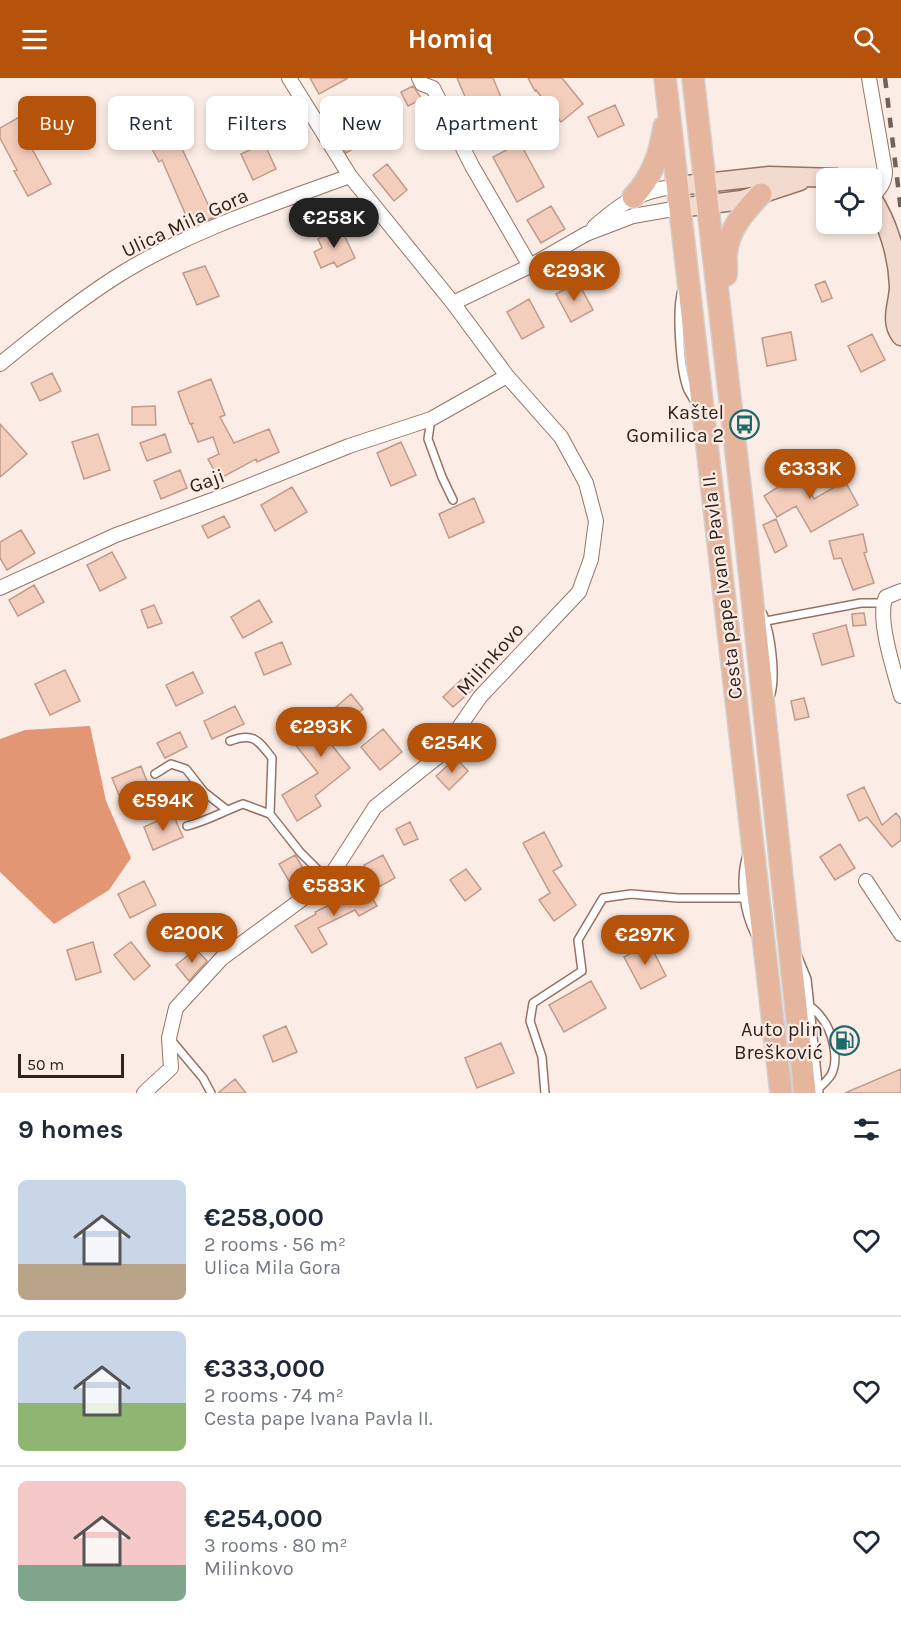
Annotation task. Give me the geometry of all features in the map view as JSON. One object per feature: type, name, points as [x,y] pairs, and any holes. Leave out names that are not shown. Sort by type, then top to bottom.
[{"type":"main road","name":"Cesta pape Ivana Pavla II.","points":[[665,78],[781,1093]]},
{"type":"main road","name":"Cesta pape Ivana Pavla II.","points":[[693,78],[789,945],[814,1092]]},
{"type":"main road","points":[[633,197],[652,172],[669,109]]},
{"type":"main road","points":[[718,298],[724,285],[726,255],[732,232],[744,212],[761,194]]},
{"type":"street","points":[[289,78],[350,176],[453,303],[507,376]]},
{"type":"street","points":[[419,78],[422,84],[433,88],[472,166],[530,266]]},
{"type":"street","points":[[869,78],[885,171],[882,186]]},
{"type":"street","name":"Ulica Mila Gora","points":[[0,364],[52,321],[115,278],[160,252],[237,218],[350,176]]},
{"type":"street","points":[[586,234],[612,211],[633,197],[656,189],[769,176],[816,177]]},
{"type":"street","points":[[453,303],[530,266],[586,234],[633,216],[742,200],[813,177]]},
{"type":"street","points":[[882,213],[896,264],[899,288],[895,322],[901,336]]},
{"type":"street","name":"Gaji","points":[[0,588],[116,535],[350,446],[431,419],[507,376]]},
{"type":"street","name":"Milinkovo","points":[[144,1093],[171,1068],[169,1038],[176,1008],[222,958],[328,880],[375,807],[440,755],[480,697],[579,592],[591,559],[596,521],[586,483],[561,437],[507,376]]},
{"type":"street","points":[[901,591],[886,597],[883,603],[887,642],[901,696]]},
{"type":"street","points":[[866,881],[901,934]]},
{"type":"lane","points":[[431,419],[428,439],[453,500]]},
{"type":"lane","points":[[752,596],[766,621],[773,679],[764,710]]},
{"type":"lane","points":[[766,621],[861,603],[883,603]]},
{"type":"lane","points":[[230,741],[243,736],[257,739],[272,758],[270,814]]},
{"type":"lane","points":[[155,774],[171,764],[186,770],[204,792],[227,810]]},
{"type":"lane","points":[[187,826],[205,822],[243,804],[270,814],[300,852],[328,880]]},
{"type":"lane","points":[[752,838],[743,865],[745,898],[748,919],[765,956]]},
{"type":"lane","points":[[545,1093],[542,1057],[530,1021],[533,1003],[582,971],[578,940],[603,898],[631,894],[678,898],[745,898]]},
{"type":"lane","points":[[789,945],[804,968],[810,1006],[814,1092]]},
{"type":"lane","points":[[810,1006],[829,1030],[834,1067],[831,1076],[814,1092]]},
{"type":"lane","points":[[169,1038],[203,1078],[211,1093]]},
{"type":"shaded area","points":[[90,726],[106,801],[131,858],[109,890],[54,924],[0,872],[0,739],[25,730]]},
{"type":"building","points":[[310,78],[348,78],[319,94]]},
{"type":"building","points":[[457,78],[493,78],[500,96],[465,96]]},
{"type":"building","points":[[528,78],[562,78],[583,104],[561,122],[559,96],[541,96]]},
{"type":"building","points":[[413,86],[420,96],[415,96],[415,102],[408,106],[401,92]]},
{"type":"building","points":[[615,105],[624,125],[598,137],[588,117]]},
{"type":"building","points":[[18,118],[18,150],[33,150],[51,184],[28,196],[0,138],[0,128]]},
{"type":"building","points":[[153,150],[183,150],[214,217],[191,227],[162,160],[159,162]]},
{"type":"building","points":[[249,150],[267,150],[276,169],[253,180],[241,154]]},
{"type":"building","points":[[506,150],[524,150],[544,187],[517,202],[493,157]]},
{"type":"building","points":[[387,164],[407,190],[394,201],[373,175]]},
{"type":"building","points":[[551,206],[565,229],[541,243],[527,220]]},
{"type":"building","points":[[340,226],[355,258],[337,267],[334,262],[321,268],[314,252],[322,248],[318,239]]},
{"type":"building","points":[[205,266],[219,296],[197,305],[183,273]]},
{"type":"building","points":[[825,281],[832,298],[822,302],[815,285]]},
{"type":"building","points":[[578,282],[593,310],[571,322],[556,294]]},
{"type":"building","points":[[529,299],[544,327],[522,339],[507,312]]},
{"type":"building","points":[[791,332],[796,360],[767,366],[762,338]]},
{"type":"building","points":[[872,334],[885,360],[861,372],[848,346]]},
{"type":"building","points":[[52,373],[61,391],[40,401],[31,383]]},
{"type":"building","points":[[211,379],[225,415],[220,417],[234,443],[269,429],[279,452],[257,462],[256,459],[219,479],[208,459],[219,454],[213,437],[198,442],[191,424],[194,423],[190,424],[178,392]]},
{"type":"building","points":[[155,406],[156,425],[132,425],[132,407]]},
{"type":"building","points":[[0,424],[27,454],[0,477]]},
{"type":"building","points":[[98,434],[110,470],[84,479],[72,442]]},
{"type":"building","points":[[165,434],[171,452],[147,461],[140,443]]},
{"type":"building","points":[[401,442],[416,475],[391,486],[377,453]]},
{"type":"building","points":[[800,464],[814,499],[845,481],[858,505],[811,532],[796,506],[777,517],[764,496],[786,482],[782,472]]},
{"type":"building","points":[[180,470],[187,488],[161,499],[154,481]]},
{"type":"building","points":[[292,487],[307,512],[275,531],[261,505]]},
{"type":"building","points":[[474,498],[484,522],[449,538],[439,514]]},
{"type":"building","points":[[224,516],[230,527],[208,538],[202,526]]},
{"type":"building","points":[[776,519],[787,546],[775,553],[763,525]]},
{"type":"building","points":[[21,530],[35,553],[7,570],[0,558],[0,542]]},
{"type":"building","points":[[863,534],[867,552],[864,553],[874,583],[853,590],[841,558],[834,559],[829,541]]},
{"type":"building","points":[[112,552],[126,578],[100,591],[87,565]]},
{"type":"building","points":[[34,585],[44,602],[18,616],[9,600]]},
{"type":"building","points":[[259,600],[272,622],[243,638],[231,617]]},
{"type":"building","points":[[154,605],[162,623],[148,628],[141,610]]},
{"type":"building","points":[[864,613],[866,625],[853,626],[852,614]]},
{"type":"building","points":[[846,625],[854,656],[822,665],[813,634]]},
{"type":"building","points":[[282,642],[291,664],[264,675],[255,653]]},
{"type":"building","points":[[65,670],[80,701],[50,715],[35,684]]},
{"type":"building","points":[[193,672],[203,693],[176,706],[166,685]]},
{"type":"building","points":[[462,679],[472,690],[453,707],[443,697]]},
{"type":"building","points":[[351,694],[363,709],[327,739],[350,768],[315,796],[321,806],[297,821],[282,795],[318,773],[294,743]]},
{"type":"building","points":[[804,698],[809,717],[795,720],[791,701]]},
{"type":"building","points":[[235,706],[244,724],[212,739],[204,721]]},
{"type":"building","points":[[383,729],[402,752],[380,770],[361,747]]},
{"type":"building","points":[[180,732],[187,747],[165,758],[157,743]]},
{"type":"building","points":[[456,758],[468,771],[449,790],[436,776]]},
{"type":"building","points":[[141,766],[148,784],[119,795],[112,778]]},
{"type":"building","points":[[864,787],[882,825],[896,813],[901,819],[901,840],[892,847],[867,817],[859,821],[847,795]]},
{"type":"building","points":[[173,814],[183,837],[153,850],[144,827]]},
{"type":"building","points":[[410,822],[418,839],[404,845],[396,829]]},
{"type":"building","points":[[544,832],[562,866],[553,871],[576,905],[554,921],[539,900],[550,893],[523,843]]},
{"type":"building","points":[[840,844],[855,868],[835,880],[820,857]]},
{"type":"building","points":[[295,855],[311,881],[296,893],[279,864]]},
{"type":"building","points":[[383,855],[395,878],[377,888],[364,865]]},
{"type":"building","points":[[466,869],[481,889],[465,901],[450,880]]},
{"type":"building","points":[[144,881],[156,905],[130,918],[118,894]]},
{"type":"building","points":[[365,886],[377,906],[359,916],[355,910],[318,928],[327,944],[312,953],[295,926],[316,914],[315,912],[333,903],[334,906]]},
{"type":"building","points":[[93,942],[101,972],[76,980],[67,950]]},
{"type":"building","points":[[131,942],[150,966],[134,980],[114,955]]},
{"type":"building","points":[[649,943],[666,976],[641,989],[624,957]]},
{"type":"building","points":[[196,949],[207,961],[189,981],[176,965]]},
{"type":"building","points":[[591,981],[606,1008],[564,1032],[549,1005]]},
{"type":"building","points":[[286,1026],[297,1052],[273,1062],[263,1036]]},
{"type":"building","points":[[501,1043],[514,1073],[477,1088],[465,1058]]},
{"type":"building","points":[[901,1069],[901,1093],[845,1093]]},
{"type":"building","points":[[235,1079],[246,1093],[218,1093]]},
{"type":"railway","points":[[885,78],[901,211]]},
{"type":"place","name":"Kaštel Gomilica 2","points":[[745,424]]},
{"type":"place","name":"Auto plin Brešković","points":[[844,1040]]}]
